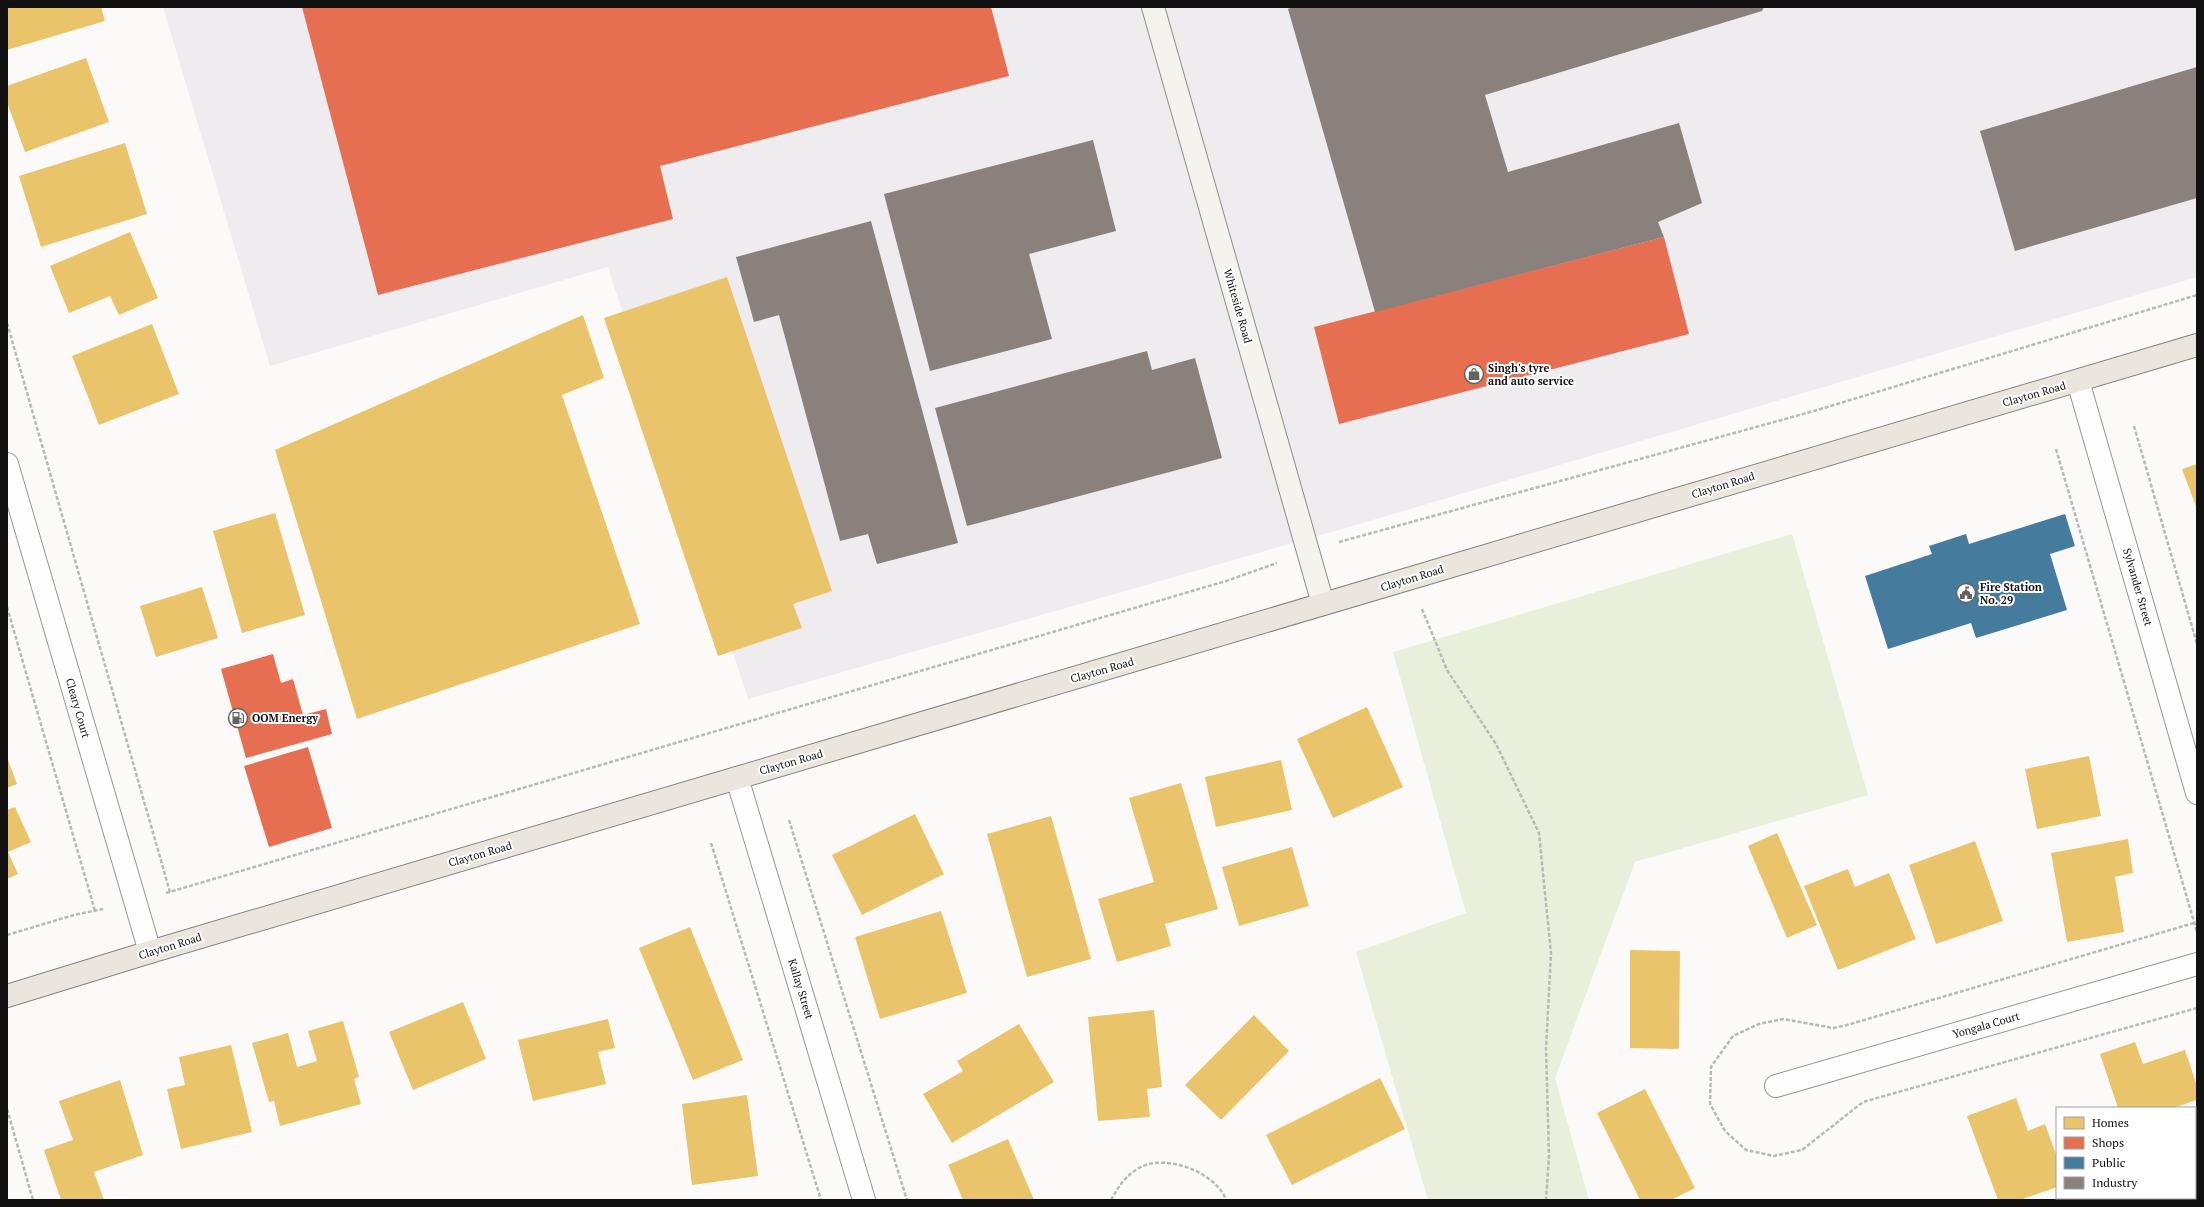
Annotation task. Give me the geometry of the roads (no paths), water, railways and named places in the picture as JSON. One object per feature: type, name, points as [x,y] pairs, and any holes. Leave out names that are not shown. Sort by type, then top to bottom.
[{"type":"main road","name":"Clayton Road","points":[[7,996],[150,952],[2197,345]]},
{"type":"street","name":"Whiteside Road","points":[[1153,7],[1323,604]]},
{"type":"street","name":"Sylvander Street","points":[[2078,381],[2197,793]]},
{"type":"street","name":"Cleary Court","points":[[7,464],[150,952]]},
{"type":"street","name":"Kallay Street","points":[[737,778],[864,1200]]},
{"type":"street","name":"Yongala Court","points":[[1776,1086],[2197,964]]},
{"type":"place","name":"Singh's tyre and auto service","points":[[1474,374]]},
{"type":"place","name":"Fire Station No. 29","points":[[1966,593]]},
{"type":"place","name":"OOM Energy","points":[[238,718]]}]
